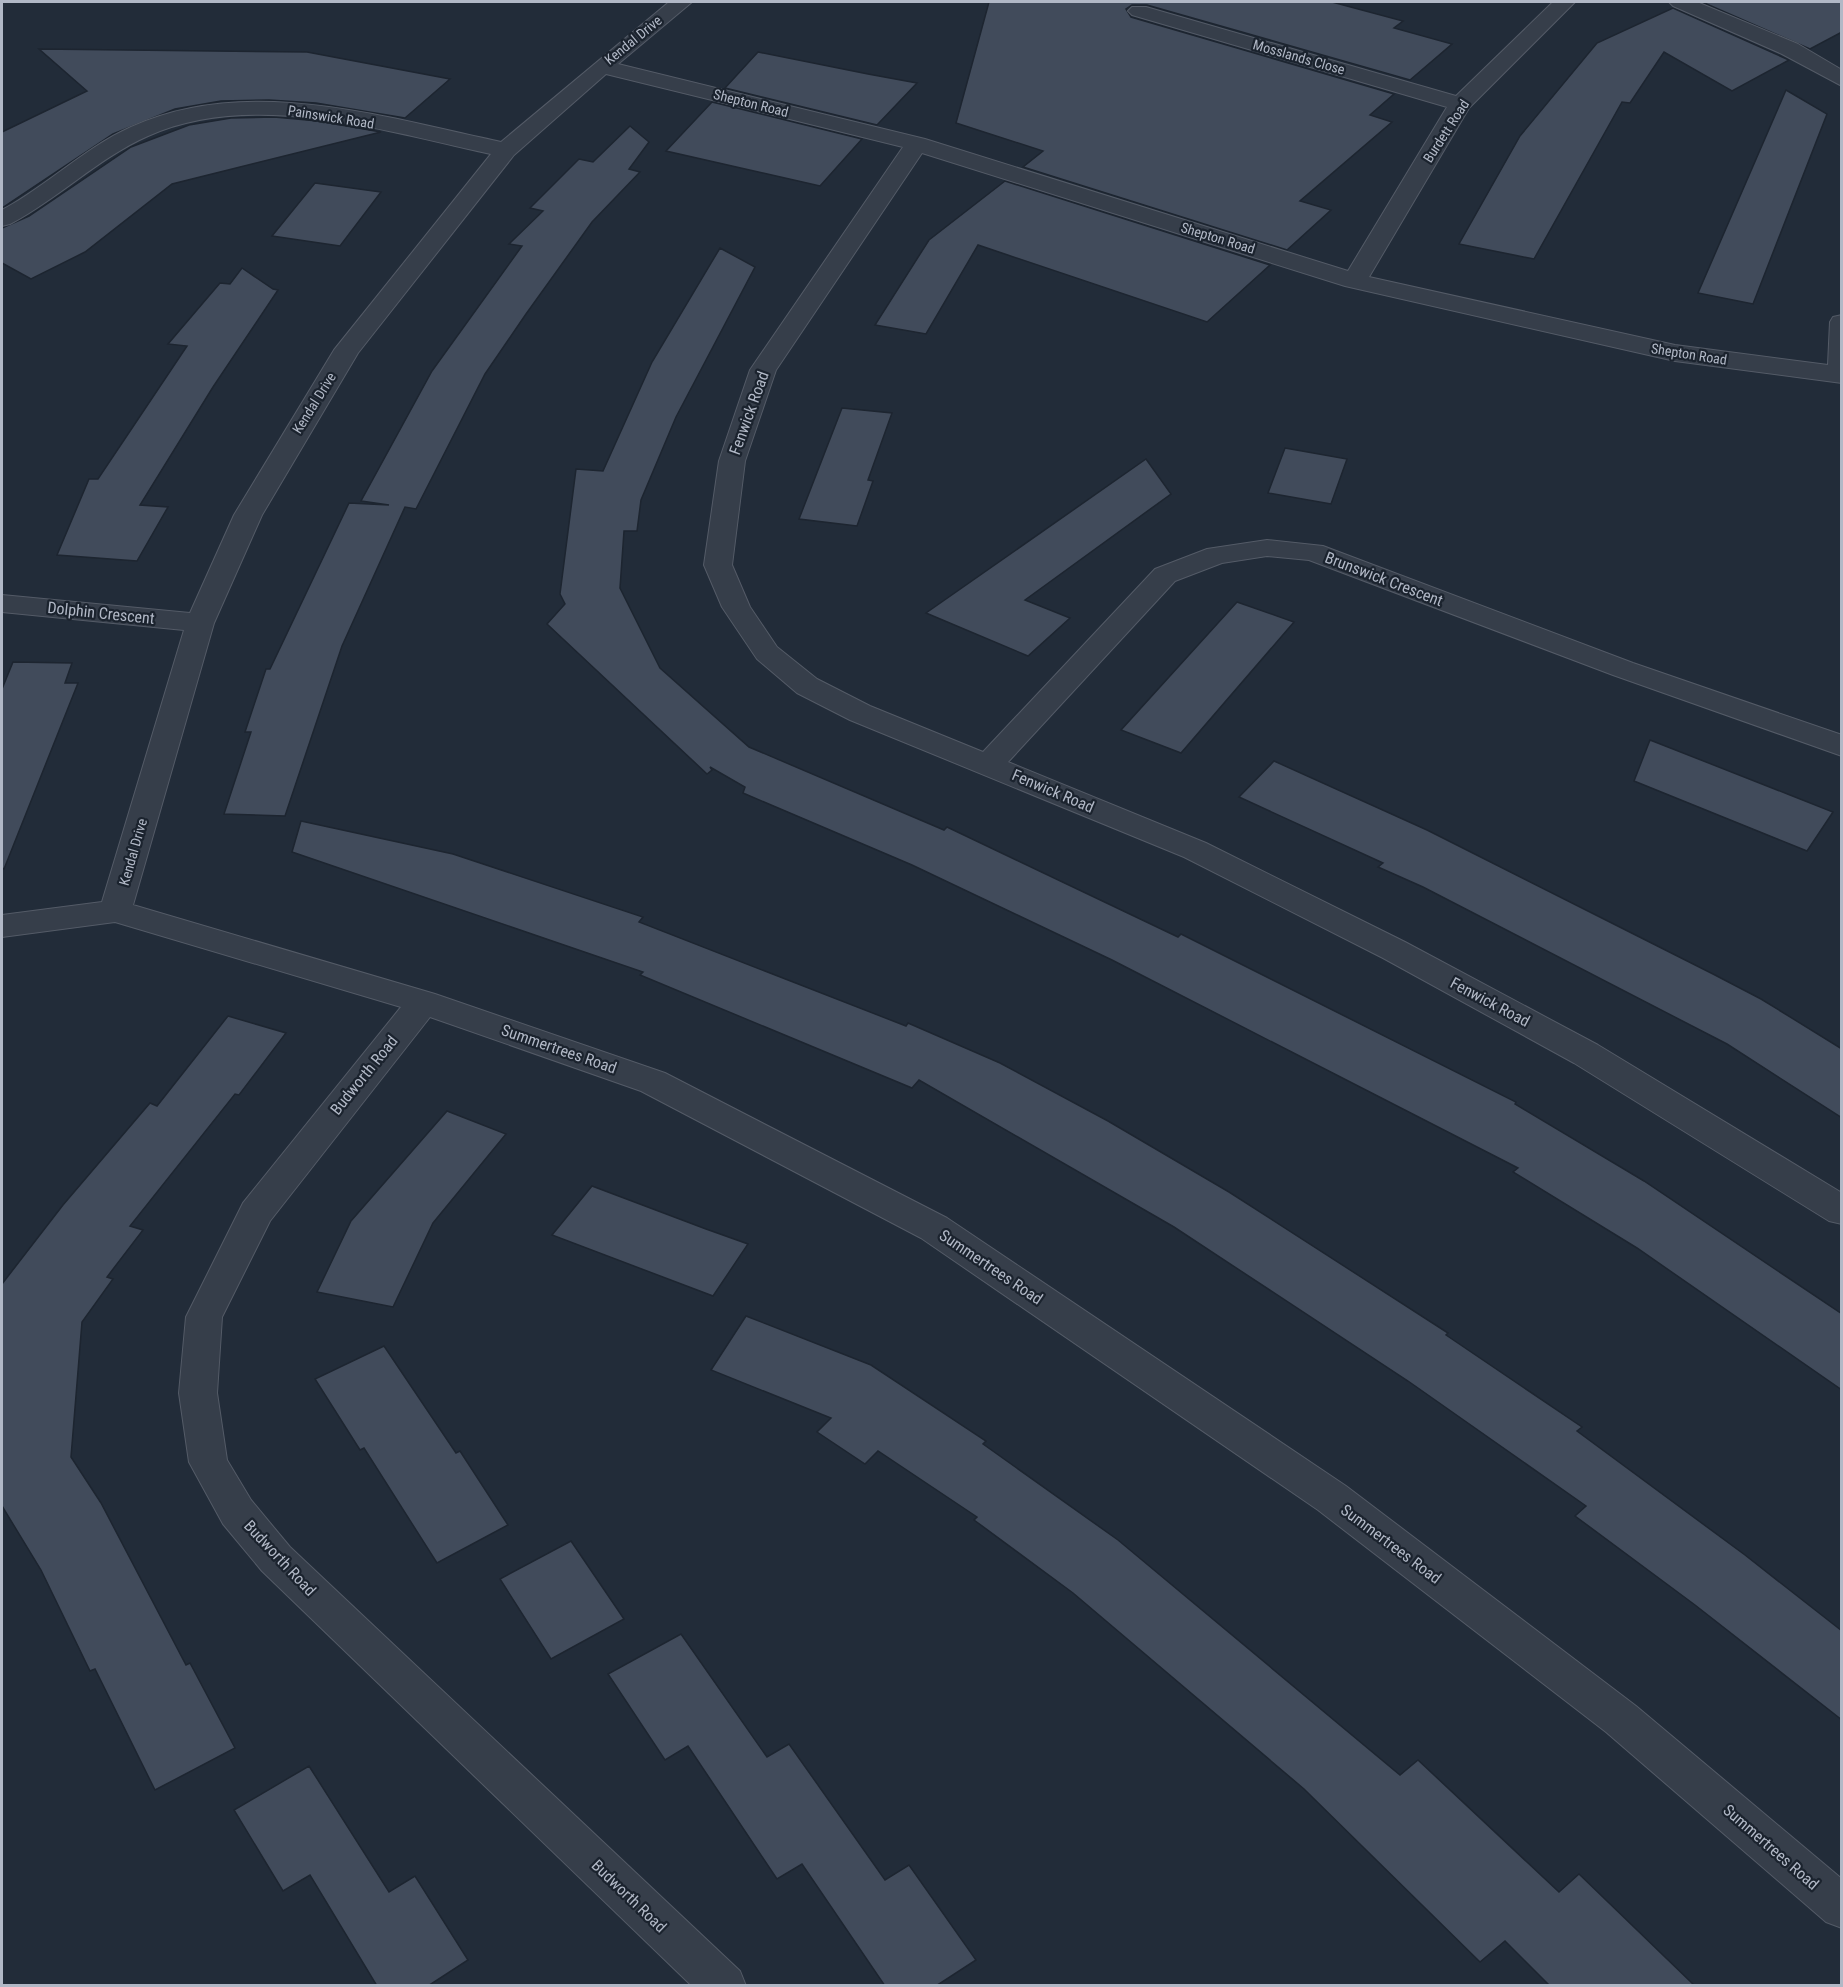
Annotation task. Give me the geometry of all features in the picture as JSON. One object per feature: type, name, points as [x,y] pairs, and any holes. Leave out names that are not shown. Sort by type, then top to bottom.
[{"type":"street","name":"Kendal Drive","points":[[115,911],[200,624],[248,515],[347,350],[507,150],[602,66],[681,2]]},
{"type":"street","name":"Burdett Road","points":[[1354,281],[1460,104],[1565,2]]},
{"type":"street","points":[[1680,2],[1790,49],[1842,80]]},
{"type":"street","name":"Mosslands Close","points":[[1138,11],[1460,104]]},
{"type":"street","name":"Shepton Road","points":[[602,66],[917,144],[1354,281],[1675,353],[1841,374]]},
{"type":"street","name":"Painswick Road","points":[[2,219],[14,213],[104,149],[142,129],[178,117],[214,111],[262,107],[303,110],[507,150]]},
{"type":"street","name":"Fenwick Road","points":[[917,144],[763,370],[732,461],[718,565],[736,607],[767,653],[807,686],[860,713],[1195,850],[1394,950],[1586,1054],[1842,1211]]},
{"type":"street","points":[[1841,374],[1842,322]]},
{"type":"street","name":"Brunswick Crescent","points":[[989,764],[1165,575],[1217,555],[1267,548],[1313,552],[1623,669],[1842,746]]},
{"type":"street","name":"Dolphin Crescent","points":[[2,603],[200,624]]},
{"type":"street","name":"Summertrees Road","points":[[2,926],[115,911],[423,1002],[653,1082],[934,1228],[1332,1498],[1621,1719],[1842,1907]]},
{"type":"street","name":"Budworth Road","points":[[423,1002],[255,1213],[204,1317],[198,1393],[208,1462],[237,1512],[276,1559],[724,1986]]},
{"type":"building","points":[[989,2],[1332,2],[1403,21],[1394,28],[1452,44],[1410,80],[1147,5],[1132,5],[1126,9],[1131,17],[1394,94],[1370,115],[1392,122],[1300,201],[1331,210],[1287,250],[1023,167],[1043,151],[956,123]]},
{"type":"building","points":[[1702,2],[1842,2],[1842,32],[1810,49]]},
{"type":"building","points":[[1673,8],[1789,60],[1732,91],[1664,52],[1630,103],[1622,102],[1534,259],[1459,244],[1520,136],[1597,43]]},
{"type":"building","points":[[39,49],[307,52],[450,79],[405,118],[316,103],[269,100],[221,101],[175,109],[113,134],[2,208],[2,132],[87,91]]},
{"type":"building","points":[[758,52],[917,83],[877,125],[725,88]]},
{"type":"building","points":[[1786,90],[1827,114],[1753,304],[1698,293]]},
{"type":"building","points":[[712,102],[862,139],[820,186],[666,151]]},
{"type":"building","points":[[274,117],[318,121],[381,132],[172,184],[85,252],[31,279],[2,263],[2,228],[29,216],[131,147],[189,125],[231,118]]},
{"type":"building","points":[[630,126],[649,142],[629,169],[640,172],[592,222],[526,314],[485,374],[416,509],[405,507],[342,646],[285,816],[224,814],[251,732],[245,732],[266,669],[270,669],[349,503],[389,505],[361,501],[432,371],[522,246],[509,244],[543,211],[530,208],[579,159],[593,162]]},
{"type":"building","points":[[1005,181],[1270,265],[1207,322],[978,245],[926,334],[875,325],[929,240]]},
{"type":"building","points":[[315,183],[381,192],[340,246],[272,236]]},
{"type":"building","points":[[720,248],[755,267],[676,417],[641,500],[637,531],[624,531],[620,588],[660,668],[749,747],[944,830],[947,827],[1178,937],[1181,934],[1516,1102],[1515,1104],[1644,1181],[1842,1314],[1842,1390],[1637,1248],[1513,1172],[1518,1168],[1112,960],[912,865],[743,793],[745,787],[710,767],[712,770],[707,774],[547,624],[565,604],[560,594],[576,469],[603,471],[652,362]]},
{"type":"building","points":[[242,268],[278,290],[213,387],[140,505],[168,507],[137,561],[57,555],[89,479],[98,479],[187,346],[168,344],[220,283],[230,284]]},
{"type":"building","points":[[842,408],[892,413],[868,480],[873,481],[857,526],[799,519]]},
{"type":"building","points":[[1285,448],[1347,459],[1331,504],[1268,493]]},
{"type":"building","points":[[1146,459],[1171,494],[1025,600],[1070,618],[1028,656],[926,613]]},
{"type":"building","points":[[1237,602],[1294,622],[1181,753],[1121,730]]},
{"type":"building","points":[[13,662],[72,663],[65,683],[78,683],[4,869],[2,868],[2,689]]},
{"type":"building","points":[[1650,740],[1833,812],[1807,851],[1634,781]]},
{"type":"building","points":[[1274,761],[1427,830],[1713,974],[1761,999],[1842,1049],[1842,1118],[1727,1044],[1423,887],[1378,867],[1383,863],[1239,797]]},
{"type":"building","points":[[301,821],[453,854],[643,917],[639,922],[906,1026],[908,1023],[1000,1063],[1108,1121],[1229,1192],[1448,1333],[1446,1335],[1582,1427],[1577,1431],[1745,1555],[1842,1631],[1842,1720],[1695,1605],[1575,1516],[1586,1506],[1408,1381],[1174,1227],[919,1080],[912,1088],[640,975],[643,972],[292,852]]},
{"type":"building","points":[[228,1016],[286,1033],[239,1095],[235,1094],[130,1226],[143,1230],[107,1277],[113,1279],[82,1322],[71,1457],[101,1503],[186,1665],[190,1663],[235,1748],[155,1790],[95,1669],[90,1671],[41,1570],[2,1506],[2,1284],[63,1205],[150,1103],[157,1106]]},
{"type":"building","points":[[447,1111],[506,1134],[433,1223],[393,1307],[317,1292],[351,1221]]},
{"type":"building","points":[[592,1186],[748,1244],[713,1296],[552,1235]]},
{"type":"building","points":[[746,1316],[871,1365],[986,1441],[983,1444],[1118,1540],[1400,1775],[1418,1760],[1559,1892],[1579,1874],[1695,1986],[1550,1986],[1505,1941],[1480,1962],[1304,1789],[1073,1593],[974,1520],[977,1517],[878,1451],[865,1464],[817,1432],[831,1418],[711,1370]]},
{"type":"building","points":[[384,1346],[456,1453],[460,1451],[508,1525],[437,1563],[364,1448],[360,1450],[315,1379]]},
{"type":"building","points":[[571,1541],[624,1619],[551,1659],[500,1579]]},
{"type":"building","points":[[681,1634],[767,1757],[789,1744],[885,1880],[909,1865],[976,1960],[936,1986],[885,1986],[802,1864],[777,1879],[688,1746],[665,1760],[608,1674]]},
{"type":"building","points":[[309,1766],[389,1892],[415,1876],[468,1960],[428,1986],[377,1986],[310,1875],[283,1891],[234,1810]]}]
